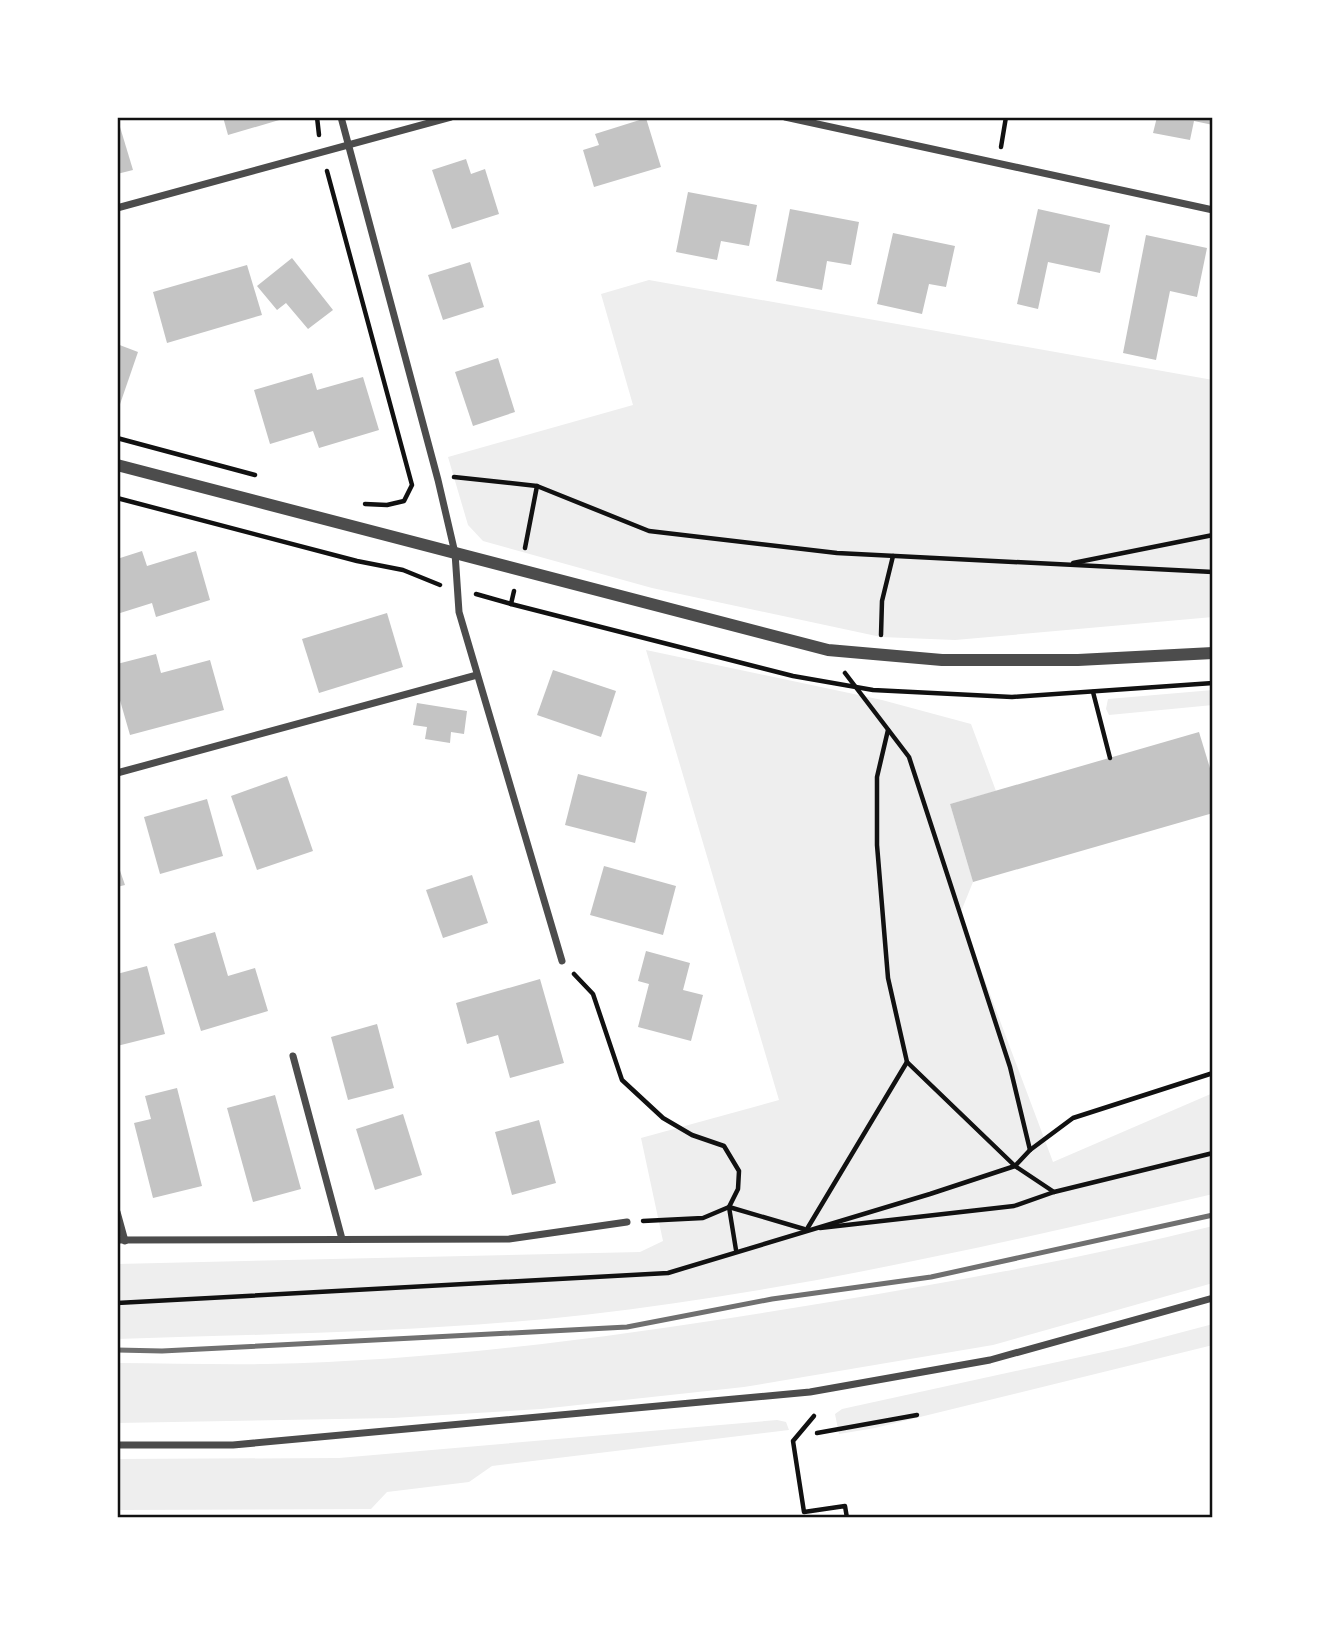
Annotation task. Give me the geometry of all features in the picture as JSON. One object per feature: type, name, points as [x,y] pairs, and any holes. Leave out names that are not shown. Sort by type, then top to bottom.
[{"type":"street","points":[[341,117],[438,480],[455,553],[459,612],[562,961]]},
{"type":"street","points":[[117,208],[451,117]]},
{"type":"street","points":[[785,117],[1213,210]]},
{"type":"street","points":[[117,465],[828,650],[942,660],[1078,660],[1213,653]]},
{"type":"street","points":[[117,773],[477,675]]},
{"type":"street","points":[[293,1056],[342,1239]]},
{"type":"street","points":[[117,1212],[121,1240],[509,1239],[627,1222]]},
{"type":"street","points":[[117,1445],[233,1445],[810,1392],[990,1360],[1213,1298]]},
{"type":"path","points":[[317,117],[322,153],[412,485],[404,501],[387,505],[357,502]]},
{"type":"path","points":[[998,163],[1006,117]]},
{"type":"path","points":[[117,438],[267,479]]},
{"type":"path","points":[[412,485],[460,475],[537,486],[649,531],[837,553],[1213,572]]},
{"type":"path","points":[[1065,565],[1213,535]]},
{"type":"path","points":[[881,655],[881,601],[893,556]]},
{"type":"path","points":[[828,650],[909,757],[1010,1067],[1030,1150]]},
{"type":"path","points":[[1093,692],[1096,716],[1110,758]]},
{"type":"path","points":[[888,729],[877,777],[877,845],[888,978],[907,1062],[1015,1166],[1054,1192]]},
{"type":"path","points":[[562,961],[593,993],[622,1080],[663,1118],[692,1135],[724,1146],[738,1171],[738,1189],[729,1207],[736,1250]]},
{"type":"path","points":[[807,1230],[857,1151],[907,1062]]},
{"type":"path","points":[[117,1303],[668,1273],[736,1250],[930,1195],[1015,1166],[1030,1150],[1073,1118],[1213,1073]]},
{"type":"path","points":[[627,1222],[703,1218],[729,1207],[807,1230],[1014,1206],[1054,1192],[1213,1153]]},
{"type":"path","points":[[817,1433],[917,1415]]},
{"type":"path","points":[[814,1416],[793,1441],[804,1512],[845,1506],[846,1518]]},
{"type":"shaded area","points":[[649,280],[1213,380],[1213,617],[955,640],[881,637],[652,588],[483,541],[468,525],[448,457],[633,405],[601,294]]},
{"type":"shaded area","points":[[646,650],[882,700],[971,724],[996,791],[950,804],[973,882],[960,914],[1053,1162],[1213,1093],[1213,1194],[900,1264],[663,1305],[468,1325],[351,1332],[117,1339],[117,1264],[640,1252],[663,1241],[641,1138],[779,1100]]},
{"type":"shaded area","points":[[1213,690],[1213,705],[1109,715],[1106,709],[1108,699]]},
{"type":"shaded area","points":[[1213,1226],[1213,1283],[993,1345],[744,1387],[541,1409],[393,1418],[117,1423],[117,1363],[248,1364],[339,1361],[553,1343],[931,1285],[1072,1258]]},
{"type":"shaded area","points":[[1213,1324],[1213,1345],[875,1428],[839,1434],[835,1414],[842,1409],[1126,1347]]},
{"type":"shaded area","points":[[777,1420],[786,1422],[789,1430],[492,1466],[469,1482],[387,1492],[371,1509],[117,1510],[117,1459],[339,1458]]},
{"type":"building","points":[[117,117],[133,170],[117,174]]},
{"type":"building","points":[[223,117],[286,117],[286,118],[228,135]]},
{"type":"building","points":[[1157,117],[1213,117],[1213,125],[1194,121],[1190,140],[1153,133]]},
{"type":"building","points":[[646,118],[661,167],[594,187],[583,150],[599,145],[595,134]]},
{"type":"building","points":[[466,159],[471,174],[485,169],[499,214],[452,229],[432,170]]},
{"type":"building","points":[[688,192],[757,205],[749,246],[721,241],[717,260],[676,252]]},
{"type":"building","points":[[790,209],[859,222],[851,265],[827,261],[822,290],[776,281]]},
{"type":"building","points":[[1038,209],[1110,225],[1100,273],[1048,262],[1038,309],[1017,304]]},
{"type":"building","points":[[893,233],[955,246],[946,287],[929,284],[922,314],[877,304]]},
{"type":"building","points":[[1146,235],[1207,248],[1197,297],[1170,291],[1156,360],[1123,353]]},
{"type":"building","points":[[292,258],[333,310],[308,329],[286,303],[277,310],[257,286]]},
{"type":"building","points":[[470,262],[484,307],[443,320],[428,275]]},
{"type":"building","points":[[247,265],[262,315],[167,343],[153,292]]},
{"type":"building","points":[[117,344],[138,352],[118,410],[117,410]]},
{"type":"building","points":[[498,358],[515,412],[473,426],[455,372]]},
{"type":"building","points":[[312,373],[317,390],[363,377],[379,430],[319,448],[313,431],[270,444],[254,390]]},
{"type":"building","points":[[142,551],[147,566],[196,551],[210,600],[156,617],[152,603],[117,614],[117,559]]},
{"type":"building","points":[[387,613],[403,667],[319,693],[302,639]]},
{"type":"building","points":[[156,654],[161,673],[210,660],[224,710],[130,735],[117,690],[117,664]]},
{"type":"building","points":[[553,670],[616,691],[601,737],[537,715]]},
{"type":"building","points":[[417,703],[467,711],[464,734],[451,732],[450,743],[425,739],[427,727],[413,725]]},
{"type":"building","points":[[1199,732],[1213,778],[1213,813],[973,882],[950,804]]},
{"type":"building","points":[[578,774],[647,792],[635,843],[565,825]]},
{"type":"building","points":[[287,776],[313,851],[257,870],[231,796]]},
{"type":"building","points":[[207,799],[223,856],[160,874],[144,817]]},
{"type":"building","points":[[117,862],[125,885],[117,887]]},
{"type":"building","points":[[604,866],[676,886],[663,935],[590,915]]},
{"type":"building","points":[[472,875],[488,923],[443,938],[426,890]]},
{"type":"building","points":[[215,932],[228,976],[255,968],[268,1011],[201,1031],[174,944]]},
{"type":"building","points":[[646,951],[690,963],[683,990],[703,995],[691,1041],[638,1027],[649,984],[638,981]]},
{"type":"building","points":[[147,966],[165,1034],[117,1046],[117,974]]},
{"type":"building","points":[[540,979],[564,1063],[510,1078],[498,1035],[467,1044],[456,1003]]},
{"type":"building","points":[[377,1024],[394,1088],[348,1100],[331,1037]]},
{"type":"building","points":[[177,1088],[202,1186],[153,1198],[134,1123],[151,1119],[145,1096]]},
{"type":"building","points":[[275,1095],[301,1189],[253,1202],[227,1108]]},
{"type":"building","points":[[403,1114],[422,1175],[375,1190],[356,1129]]},
{"type":"building","points":[[539,1120],[556,1183],[512,1195],[495,1132]]},
{"type":"railway","points":[[117,1350],[162,1351],[627,1327],[772,1299],[931,1277],[1213,1215]]}]
